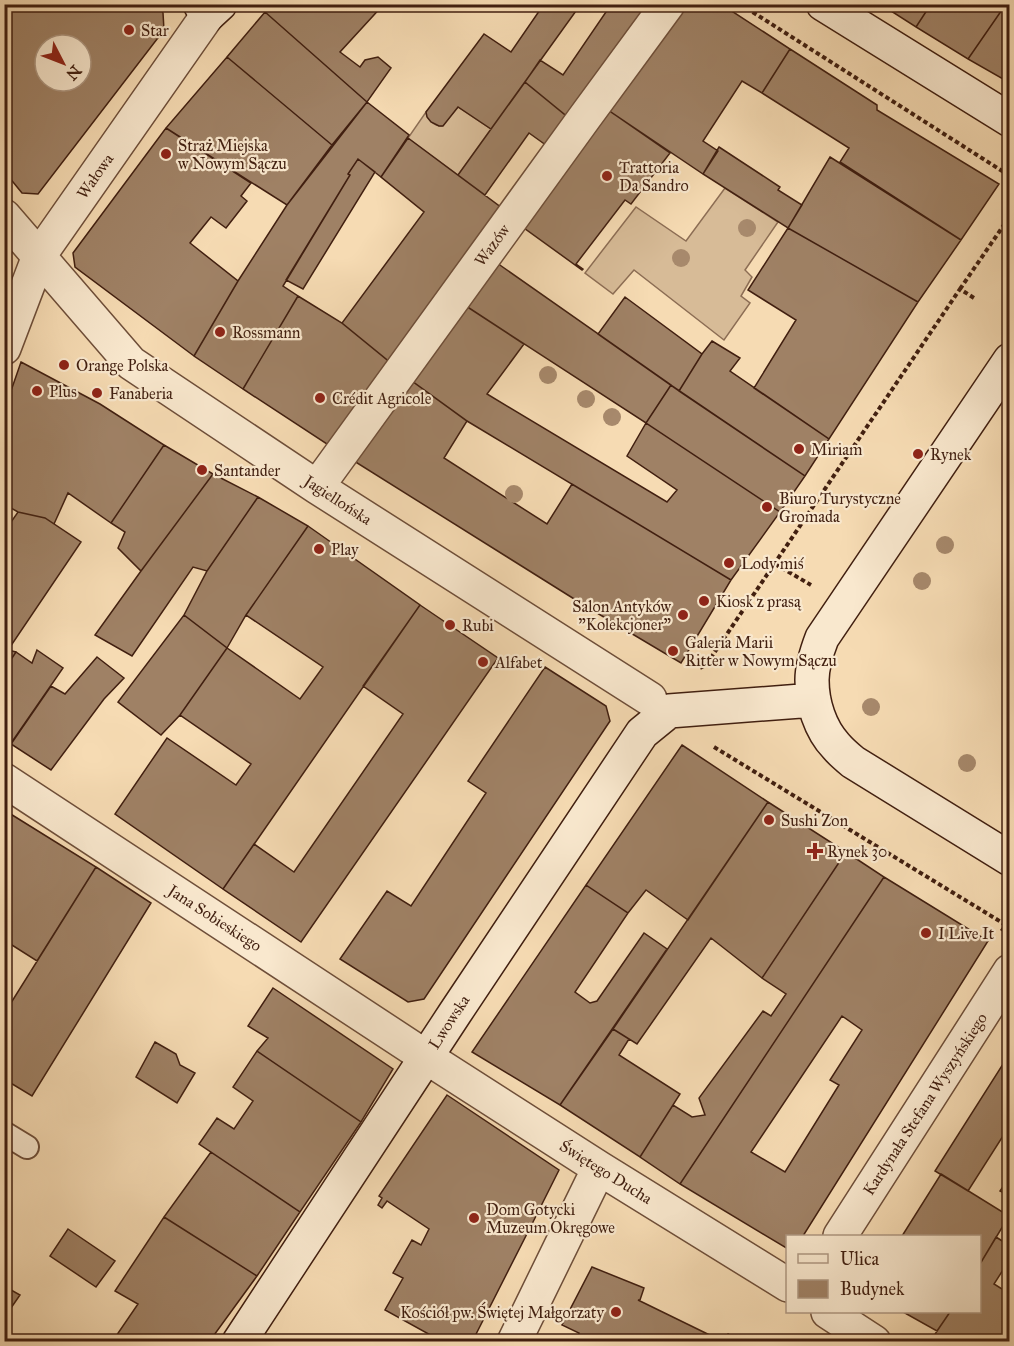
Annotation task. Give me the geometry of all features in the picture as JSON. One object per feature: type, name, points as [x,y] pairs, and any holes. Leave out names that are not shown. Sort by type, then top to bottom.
[{"type":"street","name":"Wazów","points":[[317,487],[668,4]]},
{"type":"street","points":[[823,4],[1010,120]]},
{"type":"street","name":"Wałowa","points":[[4,348],[39,256],[209,8]]},
{"type":"street","name":"Jagiellońska","points":[[4,216],[131,363],[317,487],[660,705]]},
{"type":"street","points":[[1010,360],[822,638],[815,658],[812,679],[814,700],[821,724],[835,745],[853,762],[1010,859]]},
{"type":"street","points":[[660,705],[814,700]]},
{"type":"street","name":"Lwowska","points":[[238,1341],[660,705]]},
{"type":"street","name":"Jana Sobieskiego","points":[[4,780],[426,1057]]},
{"type":"street","name":"Kardynała Stefana Wyszyńskiego","points":[[841,1235],[1010,971]]},
{"type":"street","name":"Świętego Ducha","points":[[426,1057],[786,1284]]},
{"type":"street","points":[[514,1341],[599,1168]]},
{"type":"lane","points":[[4,1133],[27,1147]]},
{"type":"path","points":[[740,4],[1010,176]]},
{"type":"path","points":[[660,705],[681,677],[706,665],[1010,216]]},
{"type":"path","points":[[960,289],[974,298]]},
{"type":"path","points":[[775,564],[818,589]]},
{"type":"path","points":[[713,746],[1005,925]]},
{"type":"shaded area","points":[[458,107],[491,129],[458,175],[408,138],[426,112],[431,122],[442,126]]},
{"type":"shaded area","points":[[725,188],[778,222],[745,270],[752,277],[741,296],[750,303],[724,340],[634,270],[613,294],[585,273],[636,207],[686,241]]},
{"type":"building","points":[[4,4],[158,4],[163,13],[164,30],[38,194],[22,193],[4,171]]},
{"type":"building","points":[[272,4],[384,4],[340,52],[360,67],[365,60],[378,57],[391,68],[367,102],[265,12]]},
{"type":"building","points":[[544,4],[581,4],[491,129],[458,107],[443,126],[431,122],[426,112],[484,34],[511,52]]},
{"type":"building","points":[[594,4],[652,4],[570,119],[525,82],[540,60],[563,75],[606,12]]},
{"type":"building","points":[[685,4],[721,4],[790,49],[762,93],[742,81],[703,141],[718,151],[703,174],[608,110]]},
{"type":"building","points":[[880,4],[931,4],[916,27]]},
{"type":"building","points":[[931,4],[1006,4],[968,59],[916,27]]},
{"type":"building","points":[[1006,4],[1010,4],[1010,83],[968,59]]},
{"type":"building","points":[[265,12],[367,102],[332,145],[227,57]]},
{"type":"building","points":[[790,49],[877,105],[877,110],[999,184],[961,240],[840,162],[849,148],[762,93]]},
{"type":"building","points":[[227,57],[332,145],[287,205],[166,128]]},
{"type":"building","points":[[525,82],[570,119],[550,148],[529,133],[485,195],[458,175]]},
{"type":"building","points":[[367,102],[409,135],[381,177],[358,159],[348,174],[350,175],[283,286],[298,296],[243,389],[194,356],[238,281],[287,205]]},
{"type":"building","name":"Trattoria Da Sandro","points":[[608,110],[670,153],[631,204],[625,200],[576,264],[582,270],[524,228]]},
{"type":"building","points":[[166,128],[251,183],[241,196],[247,201],[226,228],[211,217],[190,243],[238,281],[194,356],[75,267],[73,253]]},
{"type":"building","points":[[408,138],[506,211],[392,364],[342,323],[424,212],[381,177]]},
{"type":"building","points":[[719,147],[780,187],[778,190],[802,205],[788,228],[703,174]]},
{"type":"building","points":[[830,157],[961,240],[918,302],[788,228]]},
{"type":"building","points":[[358,159],[375,172],[303,289],[286,280]]},
{"type":"building","points":[[788,228],[918,302],[829,439],[754,388],[796,320],[748,290]]},
{"type":"building","points":[[497,263],[671,385],[646,423],[466,306]]},
{"type":"building","points":[[298,296],[342,323],[392,364],[333,448],[243,389]]},
{"type":"building","points":[[625,297],[702,354],[679,391],[598,334]]},
{"type":"building","points":[[466,306],[524,344],[487,394],[667,502],[677,490],[627,456],[646,423],[780,512],[731,580],[467,421],[412,381]]},
{"type":"building","points":[[712,341],[740,358],[730,371],[829,439],[805,476],[679,391]]},
{"type":"building","points":[[21,362],[100,404],[164,445],[111,523],[68,493],[54,524],[45,518],[18,512],[4,504],[4,411]]},
{"type":"building","points":[[412,381],[467,421],[444,458],[547,524],[572,484],[731,580],[681,663],[354,461]]},
{"type":"building","points":[[671,385],[805,476],[780,512],[646,423]]},
{"type":"building","points":[[164,445],[213,474],[141,571],[118,548],[125,532],[111,523]]},
{"type":"building","points":[[213,474],[258,497],[207,571],[193,567],[132,656],[95,635],[141,571]]},
{"type":"building","points":[[258,497],[308,526],[246,615],[227,648],[184,615],[207,571]]},
{"type":"building","points":[[18,512],[45,518],[81,542],[8,650],[16,652],[4,670],[4,532]]},
{"type":"building","points":[[308,526],[420,605],[223,889],[115,814],[167,738],[236,785],[251,764],[180,715],[227,648],[300,699],[323,667],[246,615]]},
{"type":"building","points":[[420,605],[498,658],[301,942],[223,889],[254,844],[294,872],[403,714],[363,686]]},
{"type":"building","points":[[184,615],[227,648],[180,715],[161,735],[118,702]]},
{"type":"building","points":[[37,650],[63,668],[7,749],[4,747],[4,670],[16,652],[32,663]]},
{"type":"building","points":[[97,657],[124,678],[104,699],[51,770],[11,744],[51,686],[65,694]]},
{"type":"building","points":[[545,667],[606,706],[610,721],[424,999],[408,1002],[340,959],[387,891],[411,906],[486,793],[468,781]]},
{"type":"building","points":[[682,745],[768,802],[688,920],[646,890],[628,913],[586,885]]},
{"type":"building","points":[[768,802],[846,852],[762,978],[711,938],[637,1044],[613,1029]]},
{"type":"building","points":[[9,813],[96,867],[37,961],[4,940],[4,821]]},
{"type":"building","points":[[846,852],[884,877],[680,1184],[640,1157],[673,1105],[692,1117],[705,1115],[699,1098],[763,1011],[771,1016],[786,994],[762,978]]},
{"type":"building","points":[[96,867],[151,903],[32,1096],[4,1079],[4,1014]]},
{"type":"building","points":[[884,877],[988,941],[804,1235],[786,1235],[786,1248],[680,1184]],"holes":[[[842,1016],[862,1030],[830,1080],[839,1085],[785,1172],[751,1152]]]},
{"type":"building","points":[[586,885],[628,913],[575,992],[590,1003],[597,1001],[644,933],[667,949],[560,1105],[472,1052]]},
{"type":"building","points":[[273,988],[393,1069],[361,1122],[257,1051],[268,1038],[248,1026]]},
{"type":"building","points":[[613,1029],[629,1039],[619,1055],[680,1094],[640,1157],[560,1105]]},
{"type":"building","points":[[155,1042],[176,1054],[180,1065],[195,1073],[177,1103],[136,1077]]},
{"type":"building","points":[[257,1051],[361,1122],[300,1212],[199,1144],[217,1118],[234,1129],[253,1101],[233,1087]]},
{"type":"building","points":[[1010,1053],[1010,1125],[968,1191],[935,1171]]},
{"type":"building","name":"Dom Gotycki Muzeum Okręgowe","points":[[447,1095],[559,1170],[472,1342],[443,1342],[385,1310],[403,1278],[393,1273],[412,1240],[421,1245],[429,1229],[387,1201],[382,1208],[378,1205],[382,1198],[379,1196]]},
{"type":"building","points":[[211,1152],[300,1212],[257,1276],[164,1217]]},
{"type":"building","points":[[941,1174],[1009,1216],[981,1262],[981,1235],[903,1235]]},
{"type":"building","points":[[1010,1177],[1010,1196],[1000,1191]]},
{"type":"building","points":[[164,1217],[257,1276],[209,1342],[112,1342],[138,1304],[115,1291]]},
{"type":"building","points":[[68,1229],[115,1261],[96,1287],[50,1256]]},
{"type":"building","points":[[996,1237],[1010,1246],[1010,1259],[994,1284],[1010,1294],[1010,1342],[939,1342],[933,1337],[949,1313],[981,1313],[981,1262]]},
{"type":"building","name":"Kościół pw. Świętej Małgorzaty","points":[[592,1267],[644,1288],[638,1300],[724,1342],[575,1342],[579,1333],[562,1325]]},
{"type":"building","points":[[4,1286],[20,1295],[4,1318]]},
{"type":"building","points":[[905,1313],[949,1313],[937,1331]]},
{"type":"building","points":[[728,1334],[742,1342],[724,1342]]},
{"type":"place","name":"Star","points":[[129,30]]},
{"type":"place","name":"Straż Miejska w Nowym Sączu","points":[[166,154]]},
{"type":"place","name":"Trattoria Da Sandro","points":[[607,176]]},
{"type":"place","name":"Rossmann","points":[[220,332]]},
{"type":"place","name":"Orange Polska","points":[[64,365]]},
{"type":"place","name":"Plus","points":[[37,391]]},
{"type":"place","name":"Fanaberia","points":[[97,393]]},
{"type":"place","name":"Crédit Agricole","points":[[320,398]]},
{"type":"place","name":"Miriam","points":[[799,449]]},
{"type":"place","name":"Rynek","points":[[918,454]]},
{"type":"place","name":"Santander","points":[[202,470]]},
{"type":"place","name":"Biuro Turystyczne Gromada","points":[[767,507]]},
{"type":"place","name":"Play","points":[[319,549]]},
{"type":"place","name":"Lody miś","points":[[729,563]]},
{"type":"place","name":"Kiosk z prasą","points":[[704,601]]},
{"type":"place","name":"Salon Antyków \"Kolekcjoner\"","points":[[683,615]]},
{"type":"place","name":"Rubi","points":[[450,625]]},
{"type":"place","name":"Galeria Marii Ritter w Nowym Sączu","points":[[673,651]]},
{"type":"place","name":"Alfabet","points":[[483,662]]},
{"type":"place","name":"Sushi Zon","points":[[769,820]]},
{"type":"place","name":"Rynek 30","points":[[815,851]]},
{"type":"place","name":"I Live It","points":[[926,933]]},
{"type":"place","name":"Dom Gotycki Muzeum Okręgowe","points":[[474,1218]]},
{"type":"place","name":"Kościół pw. Świętej Małgorzaty","points":[[616,1312]]}]
